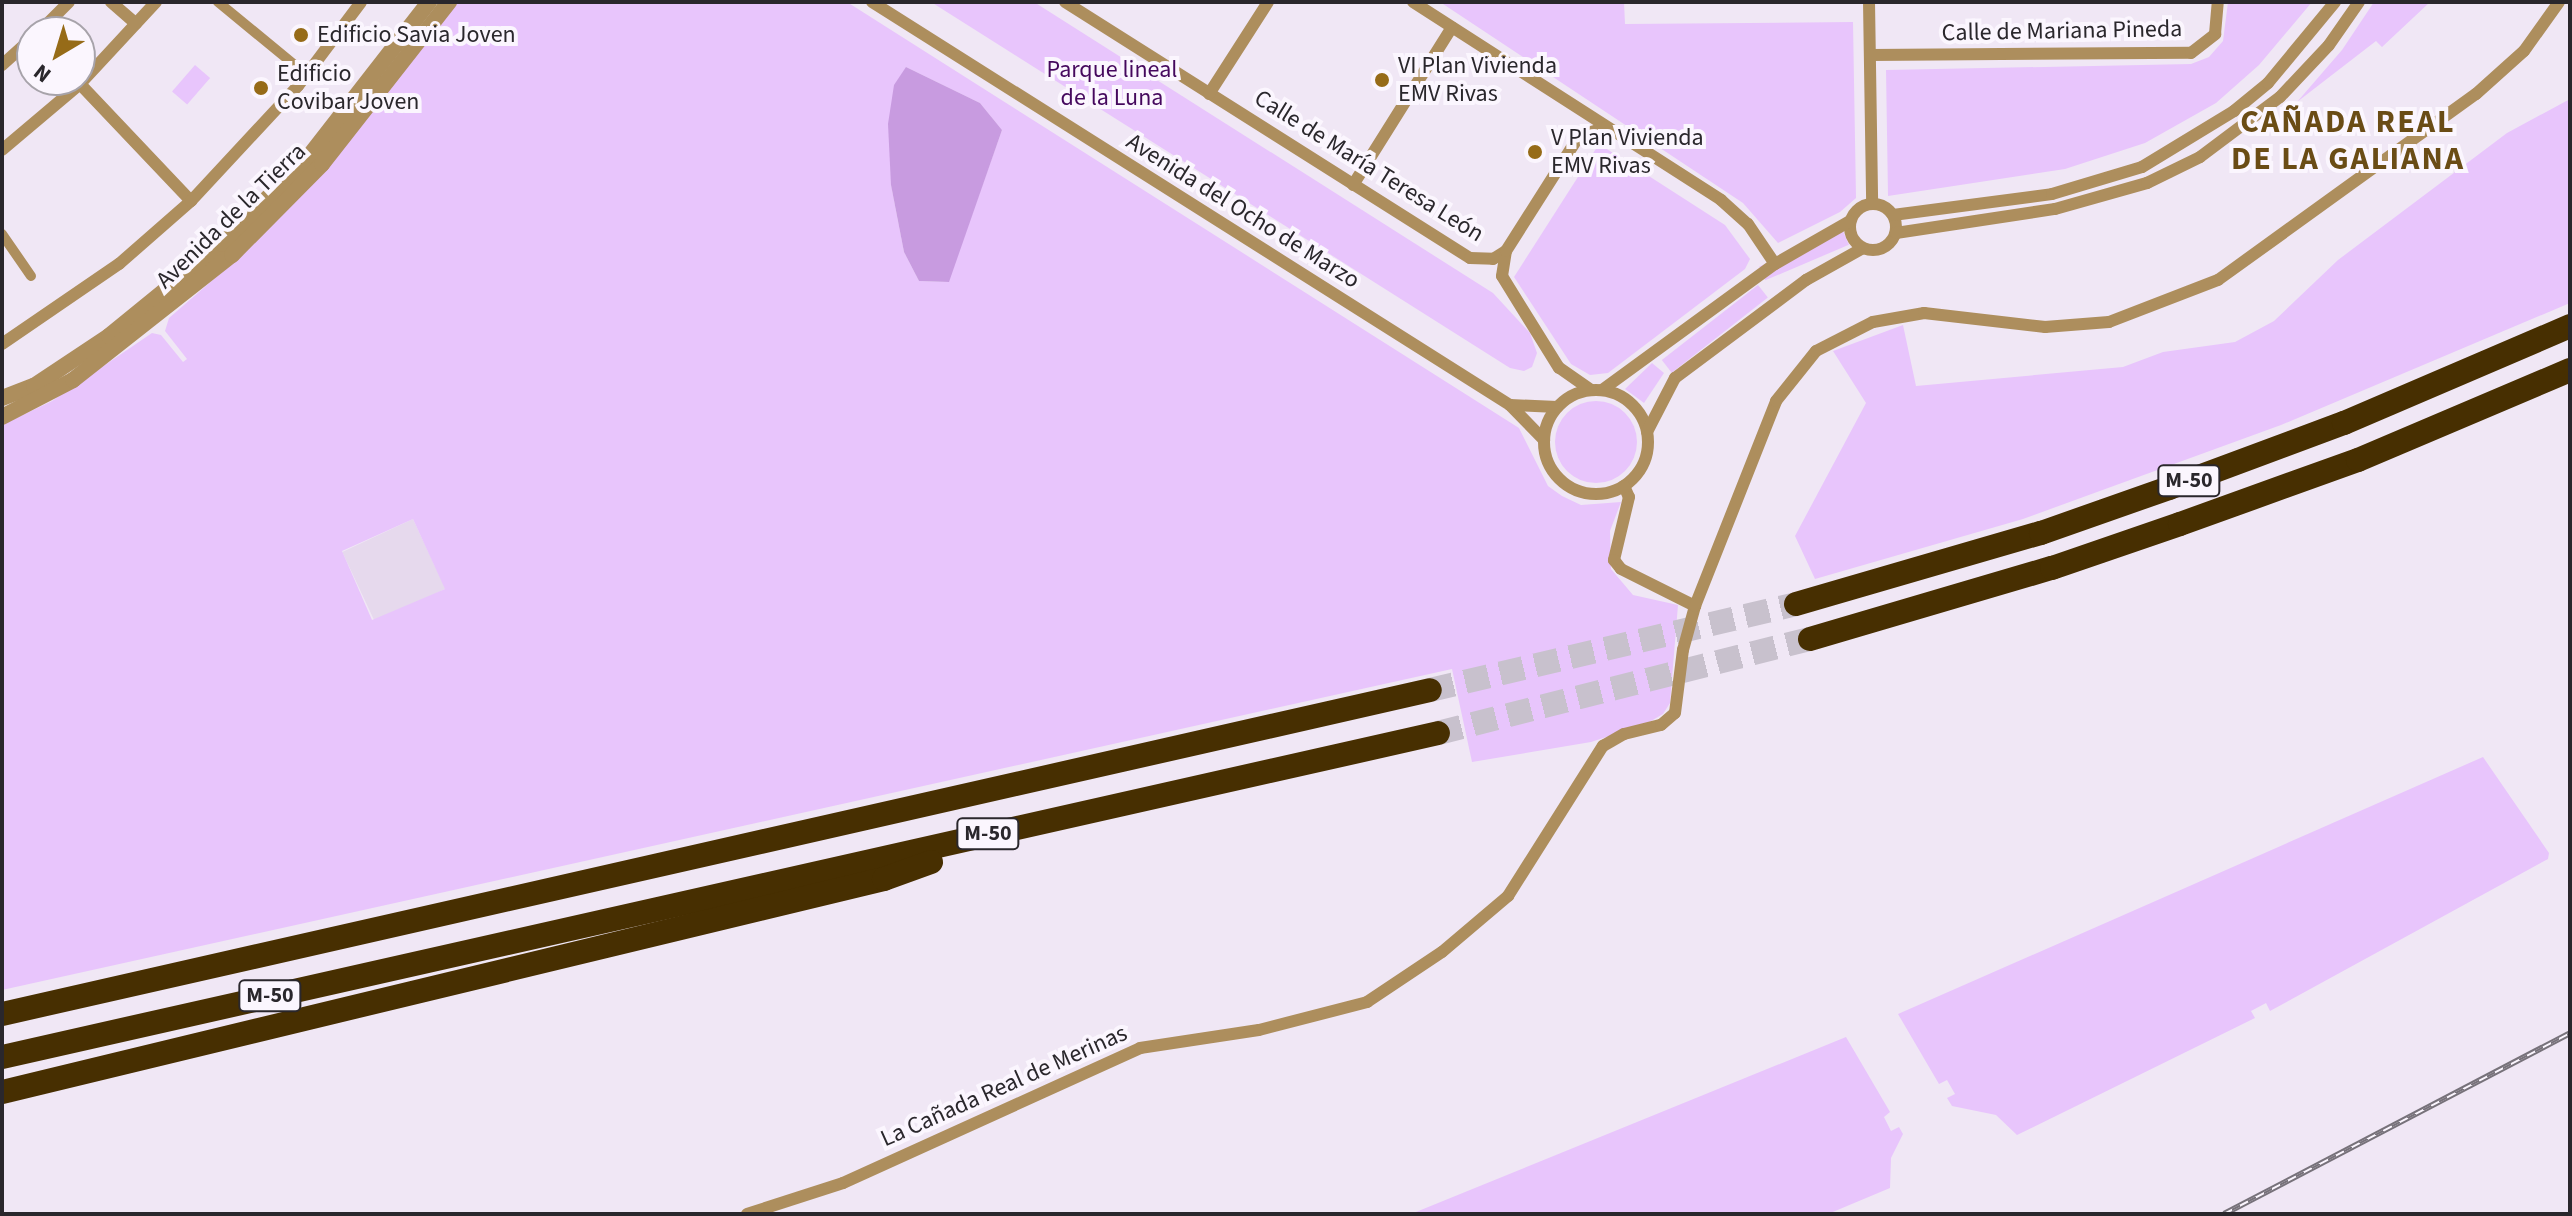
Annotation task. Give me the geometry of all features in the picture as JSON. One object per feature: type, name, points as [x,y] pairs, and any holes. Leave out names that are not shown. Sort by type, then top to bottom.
[{"type":"highway","name":"M-50","points":[[1796,604],[2041,533],[2169,488],[2344,423],[2570,326]]},
{"type":"highway","name":"M-50","points":[[1810,639],[2052,568],[2180,524],[2358,460],[2570,370]]},
{"type":"highway","name":"M-50","points":[[2,1014],[1430,690]]},
{"type":"highway","name":"M-50","points":[[2,1057],[1438,733]]},
{"type":"highway","points":[[2,1092],[884,879],[1036,823]]},
{"type":"street","points":[[111,2],[136,24]]},
{"type":"street","points":[[96,67],[156,2]]},
{"type":"street","points":[[218,2],[307,75]]},
{"type":"street","points":[[2,344],[119,264],[191,201],[307,75],[361,2]]},
{"type":"street","name":"Avenida de la Tierra","points":[[2,398],[34,386],[109,336],[222,244],[310,155],[429,2]]},
{"type":"street","name":"Avenida de la Tierra","points":[[2,417],[73,380],[232,255],[341,142],[449,2]]},
{"type":"street","name":"Avenida del Ocho de Marzo","points":[[872,2],[1510,405],[1544,440]]},
{"type":"street","points":[[1209,94],[1268,2]]},
{"type":"street","points":[[1413,2],[1735,211],[1775,264]]},
{"type":"street","points":[[1869,2],[1872,204]]},
{"type":"street","name":"Calle de Mariana Pineda","points":[[1870,55],[2191,53],[2215,34],[2218,2]]},
{"type":"street","points":[[2335,2],[2268,83],[2234,111],[2142,167],[2052,194],[1893,215],[1872,204],[1858,209],[1850,221],[1775,264],[1596,390],[1557,407],[1544,440],[1552,469],[1568,486],[1590,494],[1624,486],[1644,463],[1647,432],[1675,378],[1806,280],[1863,248],[1882,249],[1896,233],[2055,209],[2147,183],[2200,157],[2280,97],[2329,45],[2359,2]]},
{"type":"street","name":"La Cañada Real de Merinas","points":[[747,1214],[843,1183],[1140,1048],[1259,1030],[1367,1002],[1442,952],[1508,896],[1603,746],[1624,734],[1661,725],[1675,713],[1683,650],[1695,606],[1776,401],[1816,351],[1873,322],[1924,313],[2045,327],[2109,322],[2218,280],[2476,94],[2524,51],[2559,2]]},
{"type":"street","name":"Calle de María Teresa León","points":[[1068,3],[1470,258],[1481,261],[1506,251],[1505,284],[1559,368],[1596,390]]},
{"type":"street","points":[[1353,185],[1452,27]]},
{"type":"street","points":[[2,150],[66,96]]},
{"type":"street","points":[[91,96],[191,201]]},
{"type":"street","points":[[1506,251],[1579,136],[1578,107]]},
{"type":"street","points":[[1579,136],[1606,127]]},
{"type":"street","points":[[1893,215],[1896,233]]},
{"type":"street","points":[[1850,221],[1853,239],[1863,248]]},
{"type":"street","points":[[2,234],[31,276]]},
{"type":"street","points":[[1596,390],[1632,404],[1647,432]]},
{"type":"street","name":"Avenida del Ocho de Marzo","points":[[1510,405],[1557,407]]},
{"type":"street","points":[[1624,486],[1629,497],[1614,560],[1621,569],[1695,606]]},
{"type":"shaded area","points":[[906,67],[980,103],[1002,130],[949,282],[919,281],[904,252],[891,185],[888,124],[894,85]]},
{"type":"shaded area","points":[[413,519],[446,589],[375,622],[342,552]]},
{"type":"green space","points":[[458,2],[847,2],[1519,428],[1548,486],[1562,496],[1581,505],[1621,502],[1610,531],[1611,569],[1633,595],[1678,605],[1670,703],[1663,714],[1646,724],[1591,742],[1472,762],[1452,669],[2,990],[2,425],[52,401],[152,333],[161,335],[183,362],[187,359],[165,331],[169,318],[237,259],[326,168]],"holes":[[[906,67],[980,103],[1002,130],[948,282],[919,281],[904,252],[891,185]],[[413,519],[445,589],[372,620],[342,551]]]},
{"type":"green space","name":"Parque lineal de la Luna","points":[[931,2],[1034,2],[1493,293],[1530,333],[1537,353],[1532,367],[1524,371],[1510,368]]},
{"type":"green space","points":[[1440,2],[1624,2],[1625,24],[1853,22],[1856,198],[1840,212],[1778,243],[1743,203]]},
{"type":"green space","points":[[2228,2],[2312,2],[2259,65],[2216,103],[2145,143],[2065,169],[1888,196],[1886,70],[2191,64],[2209,57],[2223,41]]},
{"type":"green space","points":[[2374,2],[2430,2],[2382,47],[2376,41],[2297,102],[2342,50]]},
{"type":"green space","points":[[195,65],[210,78],[187,105],[172,91]]},
{"type":"green space","points":[[2570,99],[2570,303],[2281,425],[2023,519],[1815,579],[1795,536],[1866,403],[1833,351],[1903,325],[1916,386],[2123,367],[2163,352],[2235,342],[2274,321],[2338,260],[2507,133]]},
{"type":"green space","points":[[1599,144],[1725,225],[1750,259],[1745,269],[1608,373],[1590,375],[1571,364],[1514,277]]},
{"type":"green space","points":[[1843,231],[1849,245],[1765,280],[1759,267]]},
{"type":"green space","points":[[1758,285],[1768,298],[1672,373],[1662,360]]},
{"type":"green space","points":[[1652,363],[1664,373],[1644,403],[1625,389]]},
{"type":"green space","points":[[1596,401],[1612,404],[1625,413],[1634,426],[1637,442],[1634,458],[1625,471],[1612,480],[1596,483],[1580,480],[1567,471],[1558,458],[1555,442],[1558,426],[1567,413],[1580,404]]},
{"type":"green space","points":[[2483,757],[2549,853],[2548,859],[2270,1011],[2266,1003],[2251,1011],[2255,1018],[2017,1135],[1996,1115],[1952,1106],[1947,1098],[1955,1094],[1947,1080],[1939,1084],[1898,1014]]},
{"type":"green space","points":[[1846,1037],[1890,1112],[1884,1117],[1891,1131],[1899,1127],[1903,1134],[1891,1158],[1890,1188],[1828,1214],[1411,1214]]},
{"type":"tunnel","points":[[1430,690],[1796,604]]},
{"type":"tunnel","points":[[1438,733],[1810,639]]},
{"type":"railway","points":[[2224,1214],[2570,1033]]},
{"type":"place","name":"Edificio Savia Joven","points":[[301,35]]},
{"type":"place","name":"VI Plan Vivienda EMV Rivas","points":[[1382,80]]},
{"type":"place","name":"Edificio Covibar Joven","points":[[261,88]]},
{"type":"place","name":"V Plan Vivienda EMV Rivas","points":[[1535,152]]},
{"type":"district","name":"CAÑADA REAL DE LA GALIANA","points":[[2348,142]]}]
